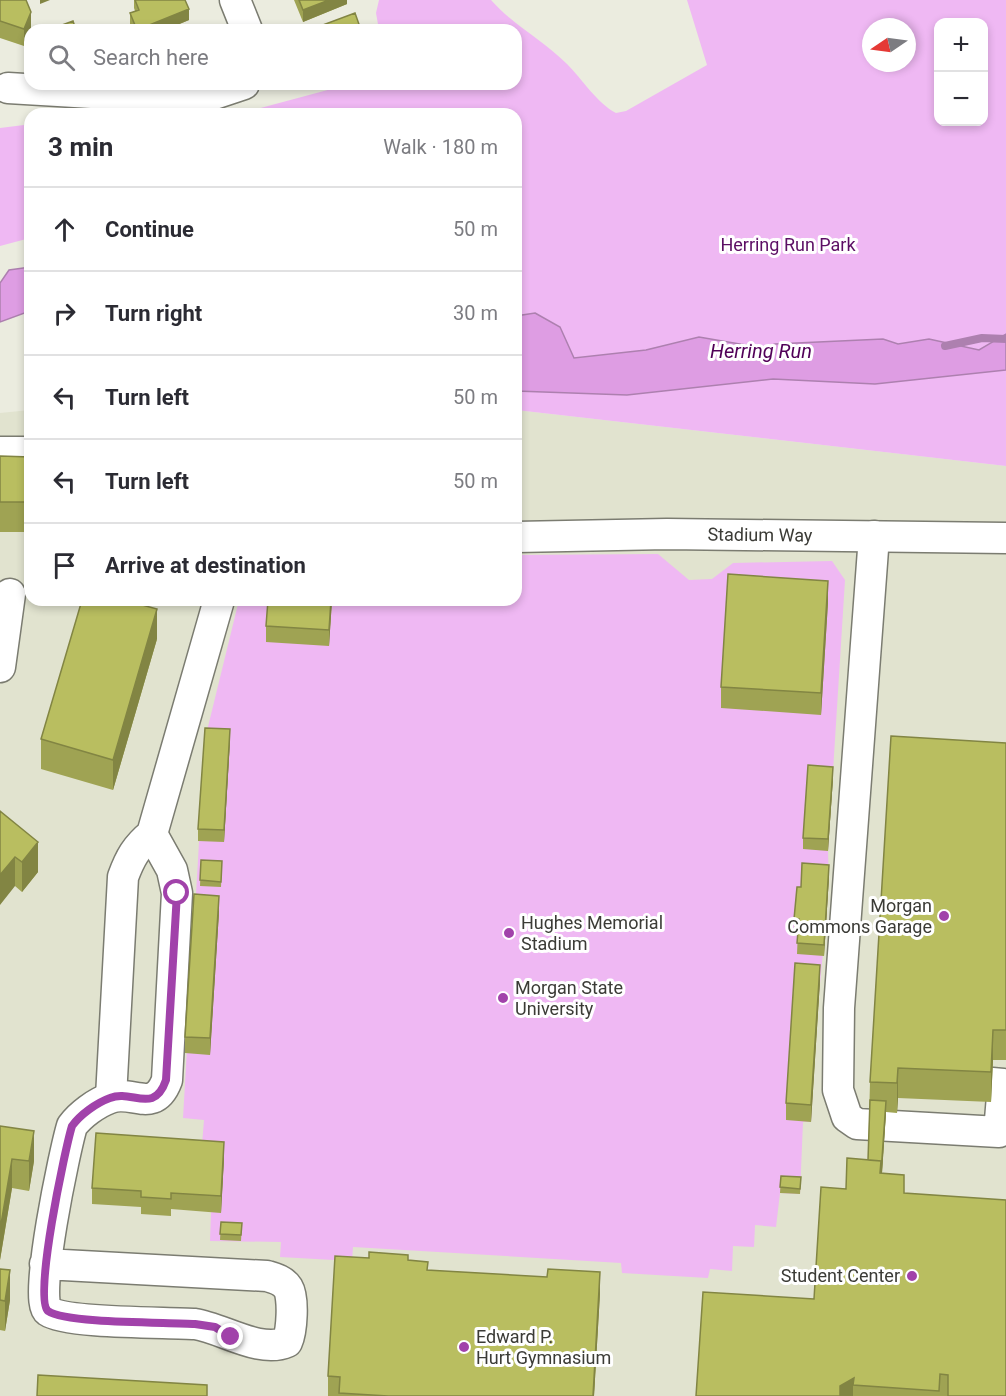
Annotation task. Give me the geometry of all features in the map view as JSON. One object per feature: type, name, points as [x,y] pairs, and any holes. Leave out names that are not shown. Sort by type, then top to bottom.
[{"type":"street","points":[[234,0],[244,24]]},
{"type":"street","points":[[8,88],[24,89]]},
{"type":"street","points":[[41,90],[125,95],[211,94],[224,90]]},
{"type":"street","points":[[0,453],[24,453]]},
{"type":"street","name":"Stadium Way","points":[[522,537],[667,534],[1006,538]]},
{"type":"street","points":[[874,536],[839,1008],[838,1090],[847,1118],[857,1124],[999,1132],[1002,1084],[992,1083]]},
{"type":"street","points":[[0,667],[10,594]]},
{"type":"street","points":[[111,1097],[123,877],[130,857],[139,844],[152,834],[217,606]]},
{"type":"street","points":[[45,1263],[267,1276],[280,1280],[289,1289],[292,1330],[287,1342],[277,1347],[231,1337],[215,1327],[195,1324],[70,1318],[48,1311],[43,1303],[45,1263],[72,1126],[83,1115],[111,1097],[149,1099],[163,1090],[166,1080],[177,893],[172,870],[152,834]]},
{"type":"shaded area","name":"Morgan State University","points":[[24,411],[24,606],[522,606],[522,411],[1006,466],[1006,1396],[0,1396],[0,413]]},
{"type":"green space","name":"Herring Run Park","points":[[379,0],[491,0],[518,24],[378,24],[376,13]]},
{"type":"green space","name":"Herring Run Park","points":[[687,0],[1006,0],[1006,466],[522,411],[522,108],[260,108],[328,90],[522,90],[522,27],[558,55],[596,97],[616,113],[626,111],[707,65]]},
{"type":"green space","points":[[24,125],[24,240],[0,246],[0,128]]},
{"type":"green space","name":"Hughes Memorial Stadium","points":[[658,554],[689,580],[712,579],[733,563],[832,561],[845,580],[826,918],[811,1122],[803,1122],[800,1194],[780,1193],[776,1227],[755,1225],[754,1247],[733,1246],[732,1271],[710,1269],[708,1278],[622,1273],[621,1263],[353,1247],[352,1261],[280,1257],[281,1242],[210,1241],[211,1212],[201,1157],[204,1120],[183,1118],[205,739],[238,606],[522,606],[522,555]]},
{"type":"water","points":[[24,268],[24,313],[0,322],[0,283],[9,270]]},
{"type":"water","name":"Herring Run","points":[[535,313],[560,327],[574,358],[646,350],[699,337],[763,348],[775,344],[883,339],[898,344],[929,339],[979,350],[1006,334],[1006,370],[875,384],[773,379],[627,395],[522,391],[522,315]]},
{"type":"building","points":[[0,0],[26,0],[31,12],[24,24],[24,29],[0,21]]},
{"type":"building","points":[[135,0],[185,0],[189,9],[152,24],[135,24],[130,13],[139,10]]},
{"type":"building","points":[[299,0],[329,0],[303,10]]},
{"type":"building","points":[[355,13],[359,24],[325,24]]},
{"type":"building","points":[[0,456],[24,457],[24,502],[0,502]]},
{"type":"building","points":[[728,574],[828,581],[821,693],[721,687]]},
{"type":"building","points":[[80,606],[146,606],[157,609],[113,760],[41,739]]},
{"type":"building","points":[[268,606],[331,606],[329,630],[266,626]]},
{"type":"building","points":[[205,728],[230,729],[224,830],[198,829]]},
{"type":"building","name":"Morgan Commons Garage","points":[[891,736],[1006,743],[1006,1030],[993,1030],[991,1072],[898,1068],[897,1083],[870,1082]]},
{"type":"building","points":[[808,765],[833,767],[828,839],[803,838]]},
{"type":"building","points":[[0,811],[38,842],[22,862],[15,857],[0,875]]},
{"type":"building","points":[[201,860],[222,861],[221,882],[200,880]]},
{"type":"building","points":[[802,863],[829,865],[824,945],[797,943],[799,919],[794,919],[797,887],[801,887]]},
{"type":"building","points":[[194,894],[219,896],[210,1038],[185,1037]]},
{"type":"building","points":[[795,963],[820,965],[811,1105],[786,1103]]},
{"type":"building","points":[[870,1100],[886,1101],[881,1173],[881,1161],[868,1160]]},
{"type":"building","points":[[0,1126],[34,1131],[29,1161],[12,1159],[0,1230]]},
{"type":"building","points":[[96,1133],[224,1142],[221,1196],[171,1193],[171,1199],[141,1197],[141,1191],[92,1188]]},
{"type":"building","name":"Student Center","points":[[847,1158],[881,1161],[880,1173],[904,1175],[904,1193],[1006,1200],[1006,1396],[948,1396],[948,1375],[940,1374],[939,1391],[853,1385],[854,1378],[840,1386],[840,1396],[696,1396],[703,1292],[814,1299],[821,1187],[846,1189]]},
{"type":"building","points":[[781,1176],[801,1177],[800,1189],[780,1187]]},
{"type":"building","points":[[221,1222],[242,1223],[241,1235],[220,1234]]},
{"type":"building","name":"Edward P. Hurt Gymnasium","points":[[369,1252],[408,1255],[408,1260],[428,1262],[427,1270],[547,1277],[548,1269],[600,1272],[593,1396],[388,1396],[339,1393],[340,1377],[328,1376],[335,1256],[369,1258]]},
{"type":"building","points":[[0,1269],[10,1270],[5,1301],[0,1300]]},
{"type":"building","points":[[38,1375],[207,1385],[207,1396],[37,1396]]},
{"type":"waterway","name":"Herring Run","points":[[945,346],[982,338],[1006,339]]},
{"type":"place","name":"Morgan Commons Garage","points":[[944,916]]},
{"type":"place","name":"Hughes Memorial Stadium","points":[[509,933]]},
{"type":"place","name":"Morgan State University","points":[[503,998]]},
{"type":"place","name":"Student Center","points":[[912,1276]]},
{"type":"place","name":"Edward P. Hurt Gymnasium","points":[[464,1347]]},
{"type":"route","points":[[177,893],[166,1080],[163,1090],[156,1097],[149,1099],[111,1097],[77,1119],[72,1126],[45,1263],[43,1303],[48,1311],[70,1318],[195,1324],[215,1327],[231,1337]]}]
